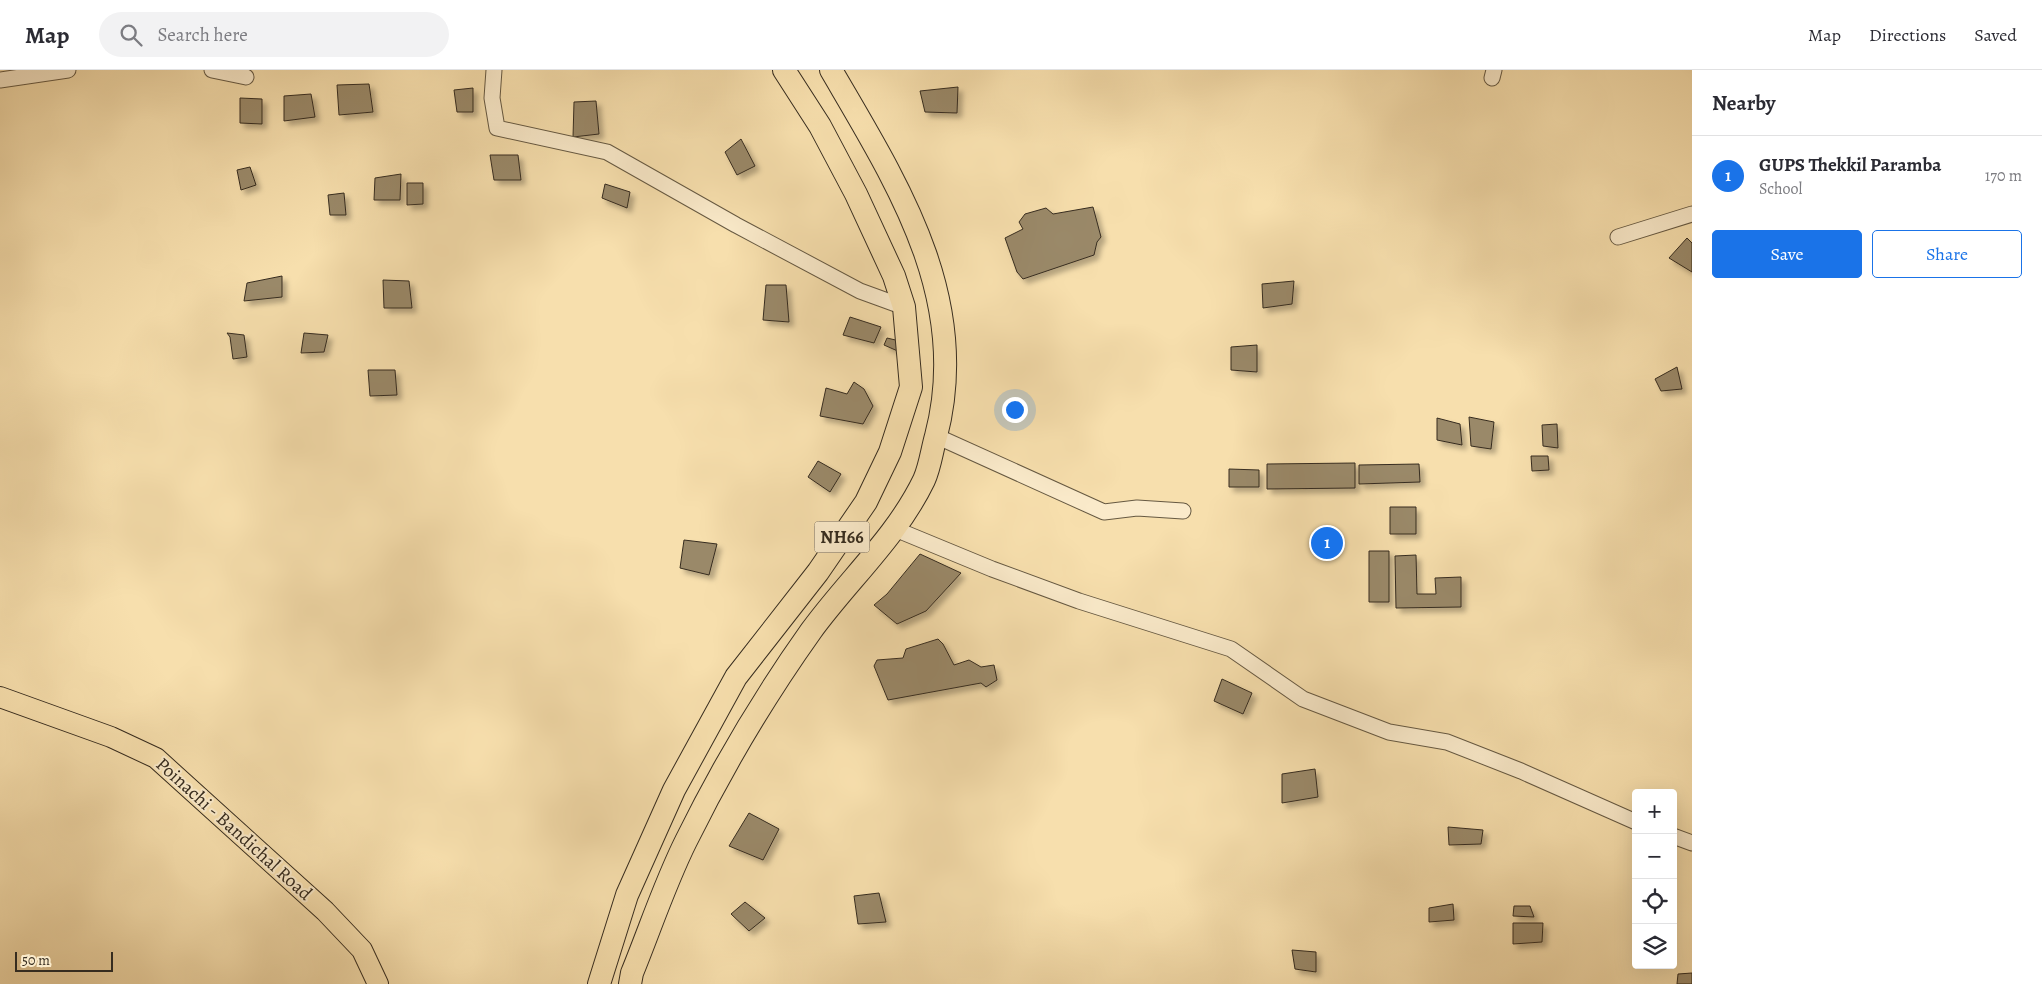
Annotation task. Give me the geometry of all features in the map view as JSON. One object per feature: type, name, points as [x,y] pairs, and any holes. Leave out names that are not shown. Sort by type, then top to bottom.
[{"type":"highway","name":"NH66","points":[[599,984],[627,895],[674,790],[736,677],[818,572],[861,510],[890,452],[911,387],[904,307],[894,276],[856,194],[820,126],[784,70]]},
{"type":"highway","name":"NH66","points":[[630,984],[632,973],[685,842],[749,724],[813,629],[895,529],[925,479],[940,419],[945,373],[943,326],[930,263],[893,176],[831,70]]},
{"type":"main road","name":"Poinachi - Bandichal Road","points":[[0,697],[111,737],[156,758],[325,911],[362,950],[378,984]]},
{"type":"street","points":[[0,80],[68,70]]},
{"type":"street","points":[[212,70],[246,77]]},
{"type":"street","points":[[494,70],[492,98],[497,128],[607,152],[736,225],[860,291],[904,307]]},
{"type":"street","points":[[1618,237],[1692,214]]},
{"type":"street","points":[[936,436],[1104,512],[1138,508],[1183,511]]},
{"type":"street","points":[[895,529],[992,569],[1079,601],[1231,649],[1303,699],[1389,732],[1447,742],[1521,771],[1632,820]]},
{"type":"street","points":[[1677,837],[1692,843]]},
{"type":"building","points":[[369,84],[373,112],[339,115],[337,85]]},
{"type":"building","points":[[958,87],[957,113],[925,112],[920,91]]},
{"type":"building","points":[[473,88],[473,112],[457,112],[454,90]]},
{"type":"building","points":[[311,94],[315,117],[284,121],[284,96]]},
{"type":"building","points":[[240,98],[262,99],[262,124],[240,123]]},
{"type":"building","points":[[596,101],[599,134],[573,137],[574,102]]},
{"type":"building","points":[[741,139],[755,166],[737,175],[725,152]]},
{"type":"building","points":[[490,155],[518,155],[521,180],[494,180]]},
{"type":"building","points":[[250,167],[256,185],[241,190],[237,170]]},
{"type":"building","points":[[401,174],[400,200],[374,200],[375,178]]},
{"type":"building","points":[[407,183],[423,183],[423,204],[407,205]]},
{"type":"building","points":[[605,184],[630,192],[627,208],[602,198]]},
{"type":"building","points":[[344,193],[346,215],[330,215],[328,195]]},
{"type":"building","points":[[1093,207],[1101,237],[1097,242],[1094,255],[1023,279],[1017,272],[1005,238],[1023,229],[1019,222],[1025,214],[1046,208],[1053,214]]},
{"type":"building","points":[[1687,238],[1692,243],[1692,272],[1669,258]]},
{"type":"building","points":[[282,276],[282,297],[244,301],[247,283]]},
{"type":"building","points":[[383,280],[409,281],[412,308],[384,308]]},
{"type":"building","points":[[1294,281],[1292,304],[1263,308],[1262,284]]},
{"type":"building","points":[[766,285],[786,285],[789,322],[763,320]]},
{"type":"building","points":[[850,317],[881,327],[874,343],[843,335]]},
{"type":"building","points":[[227,333],[244,335],[247,357],[233,359],[230,337]]},
{"type":"building","points":[[304,333],[328,335],[324,352],[301,353]]},
{"type":"building","points":[[887,338],[904,342],[900,352],[884,345]]},
{"type":"building","points":[[1257,345],[1257,372],[1231,370],[1231,347]]},
{"type":"building","points":[[1677,367],[1682,389],[1661,391],[1655,379]]},
{"type":"building","points":[[368,370],[395,370],[397,395],[370,396]]},
{"type":"building","points":[[854,382],[864,389],[873,406],[863,424],[820,416],[826,388],[847,394]]},
{"type":"building","points":[[1469,417],[1494,422],[1491,449],[1471,446]]},
{"type":"building","points":[[1437,418],[1460,424],[1462,445],[1437,440]]},
{"type":"building","points":[[1557,424],[1558,448],[1543,446],[1542,425]]},
{"type":"building","points":[[1531,456],[1548,456],[1549,470],[1532,471]]},
{"type":"building","points":[[818,461],[841,474],[830,492],[808,477]]},
{"type":"building","points":[[1355,463],[1355,488],[1267,489],[1267,464]]},
{"type":"building","points":[[1419,464],[1420,482],[1359,484],[1359,465]]},
{"type":"building","points":[[1229,469],[1259,470],[1259,487],[1229,487]]},
{"type":"building","points":[[1390,507],[1416,507],[1416,534],[1390,534]]},
{"type":"building","points":[[684,540],[717,544],[709,575],[680,568]]},
{"type":"building","points":[[1369,551],[1389,551],[1389,602],[1369,602]]},
{"type":"building","points":[[920,554],[961,573],[926,611],[897,624],[874,605],[887,594]]},
{"type":"building","points":[[1416,555],[1417,594],[1436,594],[1435,578],[1461,577],[1461,607],[1396,608],[1395,556]]},
{"type":"building","points":[[938,639],[943,644],[954,665],[969,660],[981,667],[994,665],[997,680],[986,687],[981,683],[888,700],[874,666],[877,660],[903,658],[906,649]]},
{"type":"building","points":[[1222,679],[1252,693],[1243,714],[1214,701]]},
{"type":"building","points":[[1315,769],[1318,797],[1282,803],[1282,774]]},
{"type":"building","points":[[749,813],[779,829],[763,860],[729,846]]},
{"type":"building","points":[[1448,827],[1483,830],[1481,844],[1449,845]]},
{"type":"building","points":[[879,893],[886,922],[858,924],[854,896]]},
{"type":"building","points":[[745,902],[765,918],[749,931],[731,914]]},
{"type":"building","points":[[1453,904],[1454,920],[1429,922],[1429,908]]},
{"type":"building","points":[[1514,906],[1530,906],[1534,917],[1513,916]]},
{"type":"building","points":[[1513,923],[1543,923],[1542,942],[1513,944]]},
{"type":"building","points":[[1292,950],[1316,952],[1316,972],[1295,969]]},
{"type":"building","points":[[1692,973],[1692,984],[1677,984],[1678,974]]},
{"type":"place","name":"GUPS Thekkil Paramba","points":[[1327,543]]}]
